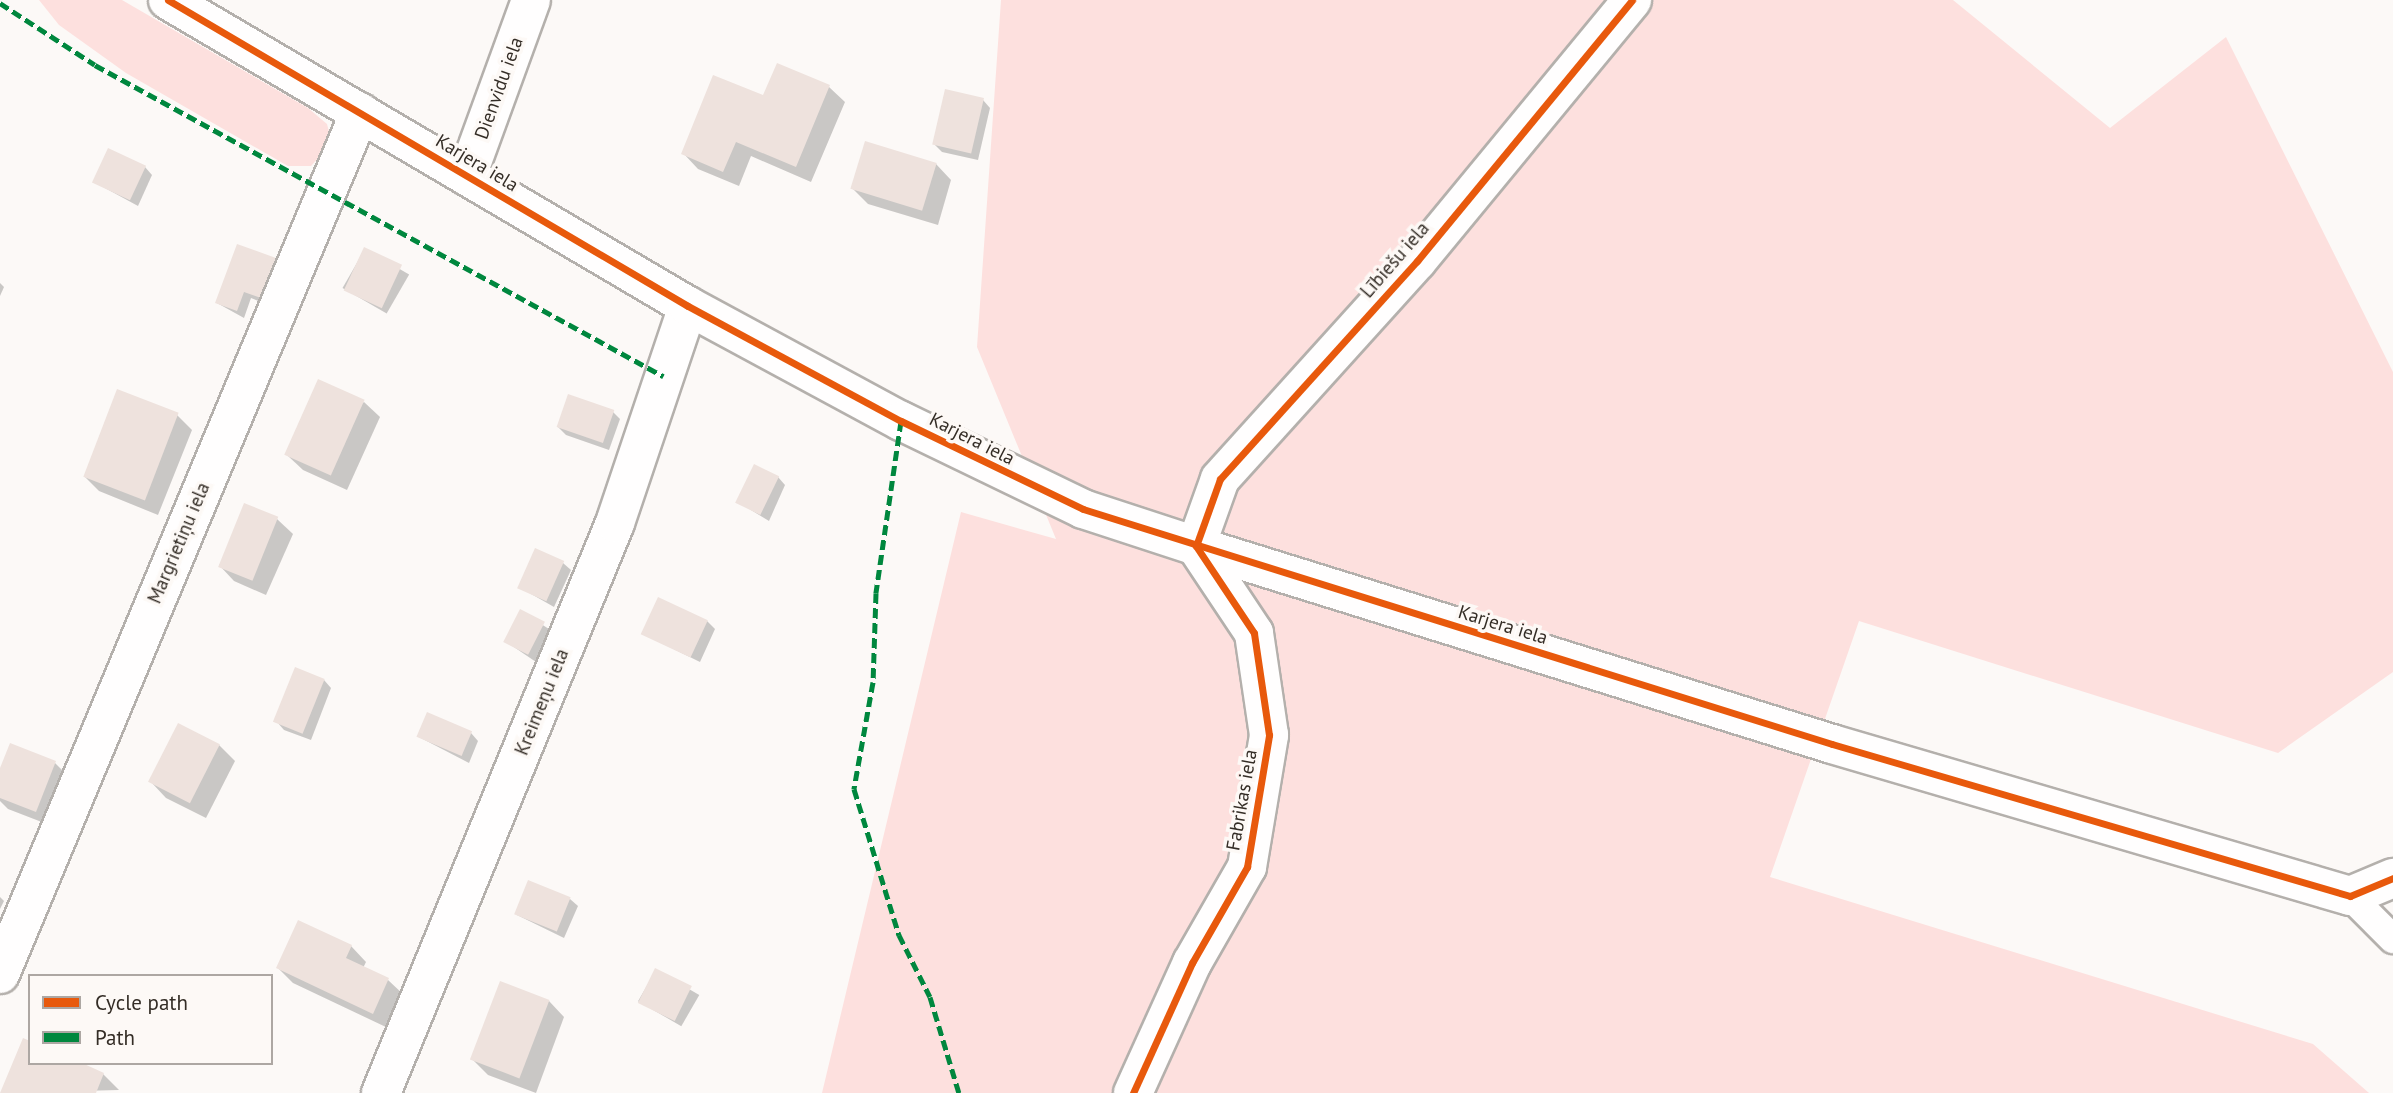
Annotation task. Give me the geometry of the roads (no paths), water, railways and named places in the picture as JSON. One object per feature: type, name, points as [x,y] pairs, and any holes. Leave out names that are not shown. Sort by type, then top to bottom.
[{"type":"street","name":"Karjera iela","points":[[168,0],[688,306],[1000,471],[1083,509],[1196,547],[1832,744],[2350,896]]},
{"type":"street","name":"Dienvidu iela","points":[[467,176],[531,0]]},
{"type":"street","name":"Lībiešu iela","points":[[1196,547],[1220,479],[1417,261],[1632,0]]},
{"type":"street","name":"Margrietiņu iela","points":[[0,974],[360,112]]},
{"type":"street","name":"Kreimeņu iela","points":[[381,1093],[615,523],[688,306]]},
{"type":"street","name":"Fabrikas iela","points":[[1133,1093],[1192,963],[1247,867],[1269,734],[1254,633],[1196,547]]},
{"type":"street","points":[[2350,896],[2393,878]]},
{"type":"lane","points":[[2350,896],[2393,939]]}]
